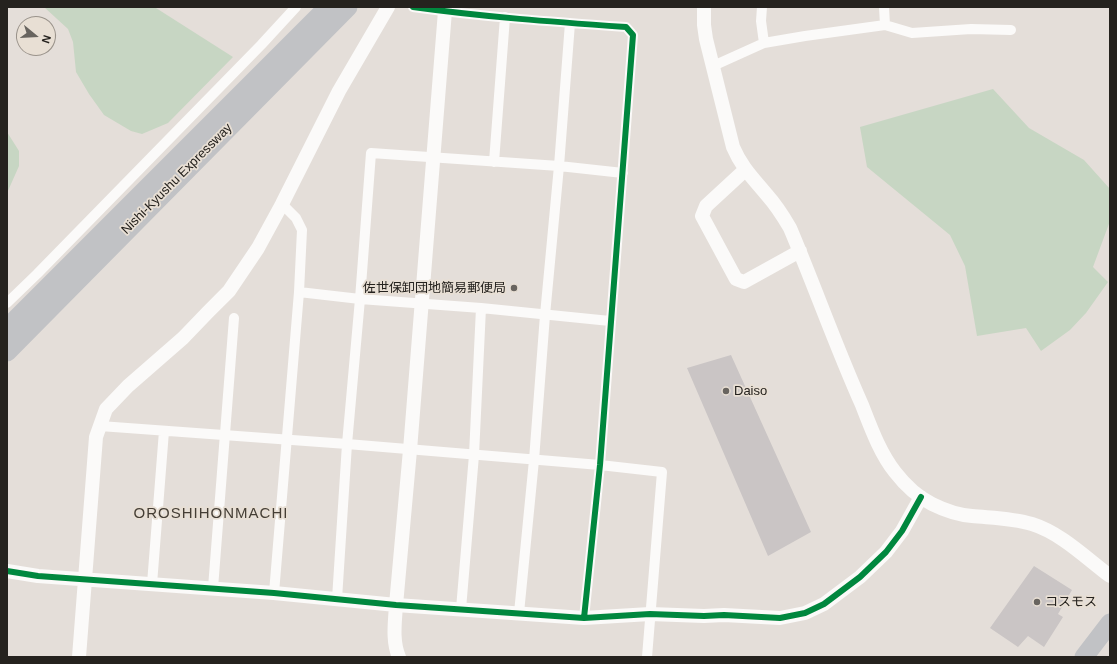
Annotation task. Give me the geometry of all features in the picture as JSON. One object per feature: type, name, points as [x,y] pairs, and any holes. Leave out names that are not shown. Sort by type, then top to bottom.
[{"type":"highway","name":"Nishi-Kyushu Expressway","points":[[7,328],[328,7]]},
{"type":"highway","name":"Nishi-Kyushu Expressway","points":[[7,352],[348,7]]},
{"type":"highway","points":[[1084,657],[1110,623]]},
{"type":"street","points":[[7,303],[228,79],[296,7]]},
{"type":"street","points":[[79,657],[96,437],[106,409],[128,386],[183,338],[229,291],[258,248],[339,91],[388,7]]},
{"type":"street","points":[[413,7],[505,17],[626,27],[633,35],[600,465],[584,618]]},
{"type":"street","points":[[704,7],[706,39],[733,147],[745,170],[781,212],[790,228],[842,362],[882,452],[895,472],[921,497],[932,504],[961,514],[1033,524],[1046,530],[1064,541],[1110,576]]},
{"type":"street","points":[[762,7],[761,21],[764,43]]},
{"type":"street","points":[[884,7],[885,25]]},
{"type":"street","points":[[399,657],[396,649],[395,636],[396,605],[410,450],[445,11]]},
{"type":"street","points":[[494,162],[505,17]]},
{"type":"street","points":[[519,613],[534,460],[570,23]]},
{"type":"street","points":[[713,66],[764,43],[885,25],[912,33],[971,30],[1011,30]]},
{"type":"street","points":[[337,599],[347,444],[371,153],[559,166],[623,173]]},
{"type":"street","points":[[745,170],[706,206],[702,216],[736,279],[744,282],[800,251]]},
{"type":"street","points":[[274,593],[299,292],[302,230],[296,218],[282,204]]},
{"type":"street","points":[[299,292],[360,299],[481,308],[610,321]]},
{"type":"street","points":[[461,609],[474,455],[481,308]]},
{"type":"street","points":[[213,588],[234,318]]},
{"type":"street","points":[[100,426],[347,444],[600,465],[662,472],[647,657]]},
{"type":"street","points":[[152,584],[164,431]]},
{"type":"street","points":[[7,571],[38,576],[213,588],[396,605],[584,618],[650,614],[704,616],[724,615],[780,618],[806,613],[824,604],[860,577],[880,557],[902,531],[921,497]]},
{"type":"green space","points":[[44,7],[157,7],[156,8],[233,57],[168,123],[142,134],[131,131],[104,115],[76,72],[73,42],[68,29],[56,18],[56,16],[54,16]]},
{"type":"green space","points":[[993,89],[1029,128],[1084,160],[1110,189],[1110,221],[1093,267],[1108,282],[1086,313],[1070,330],[1041,351],[1026,328],[977,336],[965,266],[950,235],[867,167],[860,127]]},
{"type":"green space","points":[[7,132],[19,151],[19,166],[7,193]]},
{"type":"building","points":[[731,355],[811,532],[768,556],[687,368]]},
{"type":"building","name":"コスモス","points":[[1034,566],[1072,590],[1058,614],[1063,617],[1044,647],[1028,636],[1018,647],[990,628]]},
{"type":"cycle path","points":[[413,7],[546,21],[626,27],[633,35],[600,465],[584,618]]},
{"type":"cycle path","points":[[7,571],[38,576],[274,593],[396,605],[584,618],[650,614],[704,616],[724,615],[780,618],[805,613],[824,604],[860,577],[886,552],[902,531],[921,497]]},
{"type":"place","name":"佐世保卸団地簡易郵便局","points":[[514,288]]},
{"type":"place","name":"Daiso","points":[[726,391]]},
{"type":"place","name":"コスモス","points":[[1037,602]]},
{"type":"district","name":"OROSHIHONMACHI","points":[[211,514]]}]
